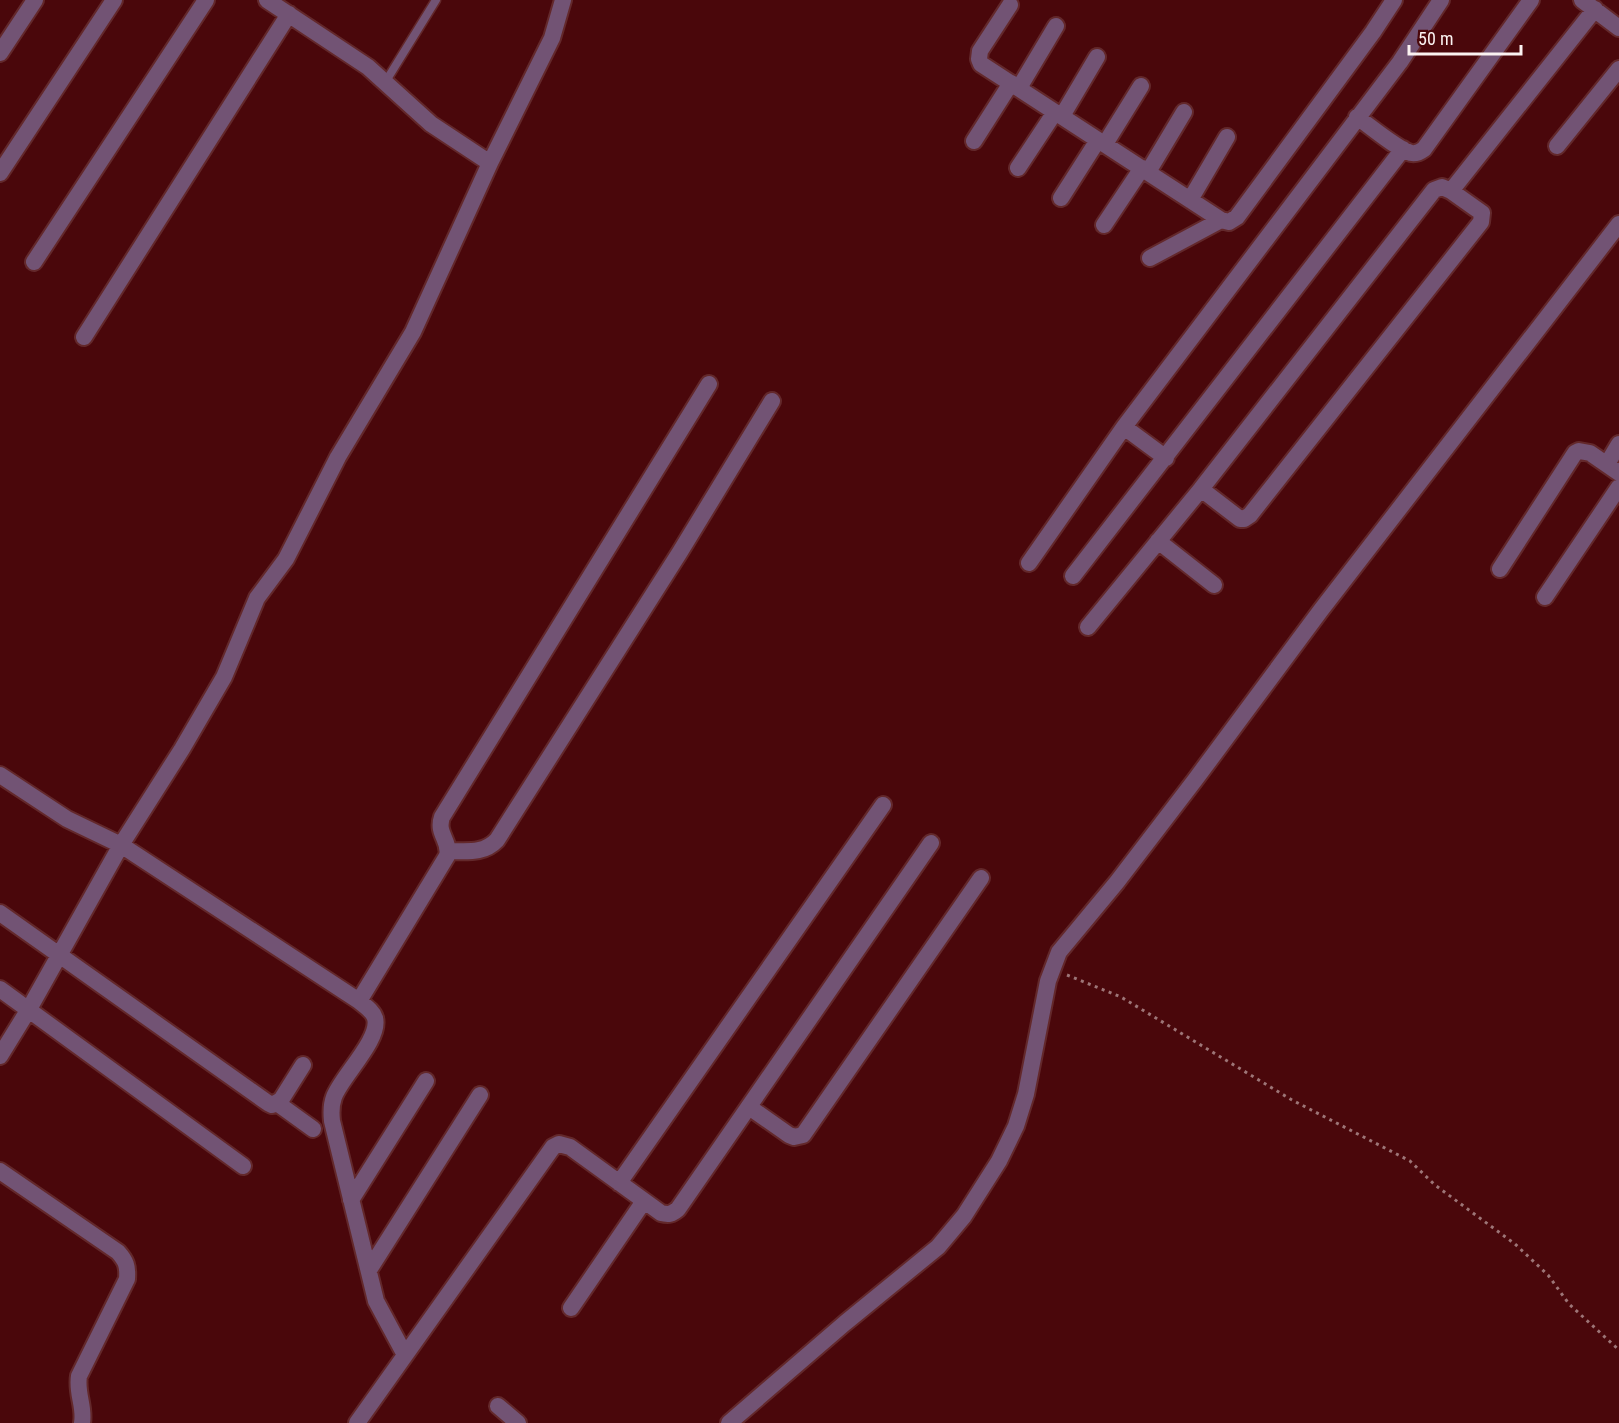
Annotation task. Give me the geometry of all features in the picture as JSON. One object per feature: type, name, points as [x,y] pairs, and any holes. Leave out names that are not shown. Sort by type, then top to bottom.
[{"type":"street","points":[[0,53],[35,0]]},
{"type":"street","points":[[0,173],[114,0]]},
{"type":"street","points":[[34,262],[206,0]]},
{"type":"street","points":[[267,0],[368,66],[430,124],[490,163]]},
{"type":"street","points":[[0,1056],[121,845],[214,694],[234,655],[257,598],[286,559],[338,457],[413,332],[490,163],[552,38],[563,0]]},
{"type":"street","points":[[1010,5],[980,51],[981,64],[1221,220],[1229,222],[1237,216],[1373,32],[1394,0]]},
{"type":"street","points":[[1029,563],[1124,427],[1400,62],[1441,0]]},
{"type":"street","points":[[1358,117],[1403,149],[1414,153],[1424,148],[1531,0]]},
{"type":"street","points":[[84,337],[290,14]]},
{"type":"street","points":[[1451,191],[1605,14]]},
{"type":"street","points":[[974,141],[1056,26]]},
{"type":"street","points":[[1018,168],[1059,114],[1097,57]]},
{"type":"street","points":[[1557,146],[1619,69]]},
{"type":"street","points":[[1061,198],[1141,86]]},
{"type":"street","points":[[1104,225],[1184,112]]},
{"type":"street","points":[[1190,200],[1227,137]]},
{"type":"street","points":[[1073,576],[1403,149]]},
{"type":"street","points":[[1088,627],[1202,489],[1434,190],[1442,187],[1451,191],[1482,213],[1481,222],[1250,515],[1240,519],[1202,489]]},
{"type":"street","points":[[1150,258],[1221,220]]},
{"type":"street","points":[[729,1423],[938,1247],[964,1216],[999,1161],[1022,1111],[1052,969],[1067,939],[1124,873],[1320,610],[1619,224]]},
{"type":"street","points":[[359,1001],[447,856],[449,851],[440,829],[442,817],[710,384]]},
{"type":"street","points":[[449,851],[483,850],[489,848],[497,840],[680,552],[772,401]]},
{"type":"street","points":[[1124,427],[1166,458]]},
{"type":"street","points":[[1500,568],[1575,453],[1579,451],[1590,453],[1613,469],[1619,444]]},
{"type":"street","points":[[1545,597],[1619,487]]},
{"type":"street","points":[[1158,541],[1214,585]]},
{"type":"street","points":[[0,775],[67,819],[121,845],[359,1001],[374,1014],[375,1027],[372,1036],[335,1094],[331,1108],[332,1121],[381,1313],[405,1355]]},
{"type":"street","points":[[619,1183],[883,805]]},
{"type":"street","points":[[362,1421],[405,1355],[553,1147],[559,1144],[570,1147],[661,1213],[668,1215],[674,1213],[931,843]]},
{"type":"street","points":[[748,1107],[789,1135],[799,1137],[803,1135],[981,878]]},
{"type":"street","points":[[0,913],[268,1103],[272,1105],[281,1100],[303,1065]]},
{"type":"street","points":[[0,989],[243,1166]]},
{"type":"street","points":[[351,1200],[426,1081]]},
{"type":"street","points":[[369,1270],[480,1095]]},
{"type":"street","points":[[277,1103],[313,1129]]},
{"type":"street","points":[[0,1171],[118,1252],[125,1259],[128,1268],[127,1279],[79,1377],[78,1394],[83,1414],[82,1423]]},
{"type":"street","points":[[571,1308],[644,1200]]},
{"type":"street","points":[[498,1406],[518,1423]]},
{"type":"lane","points":[[386,81],[436,0]]},
{"type":"path","points":[[1052,969],[1121,997],[1292,1100],[1410,1161],[1435,1185],[1515,1244],[1548,1275],[1569,1304],[1619,1350]]}]
